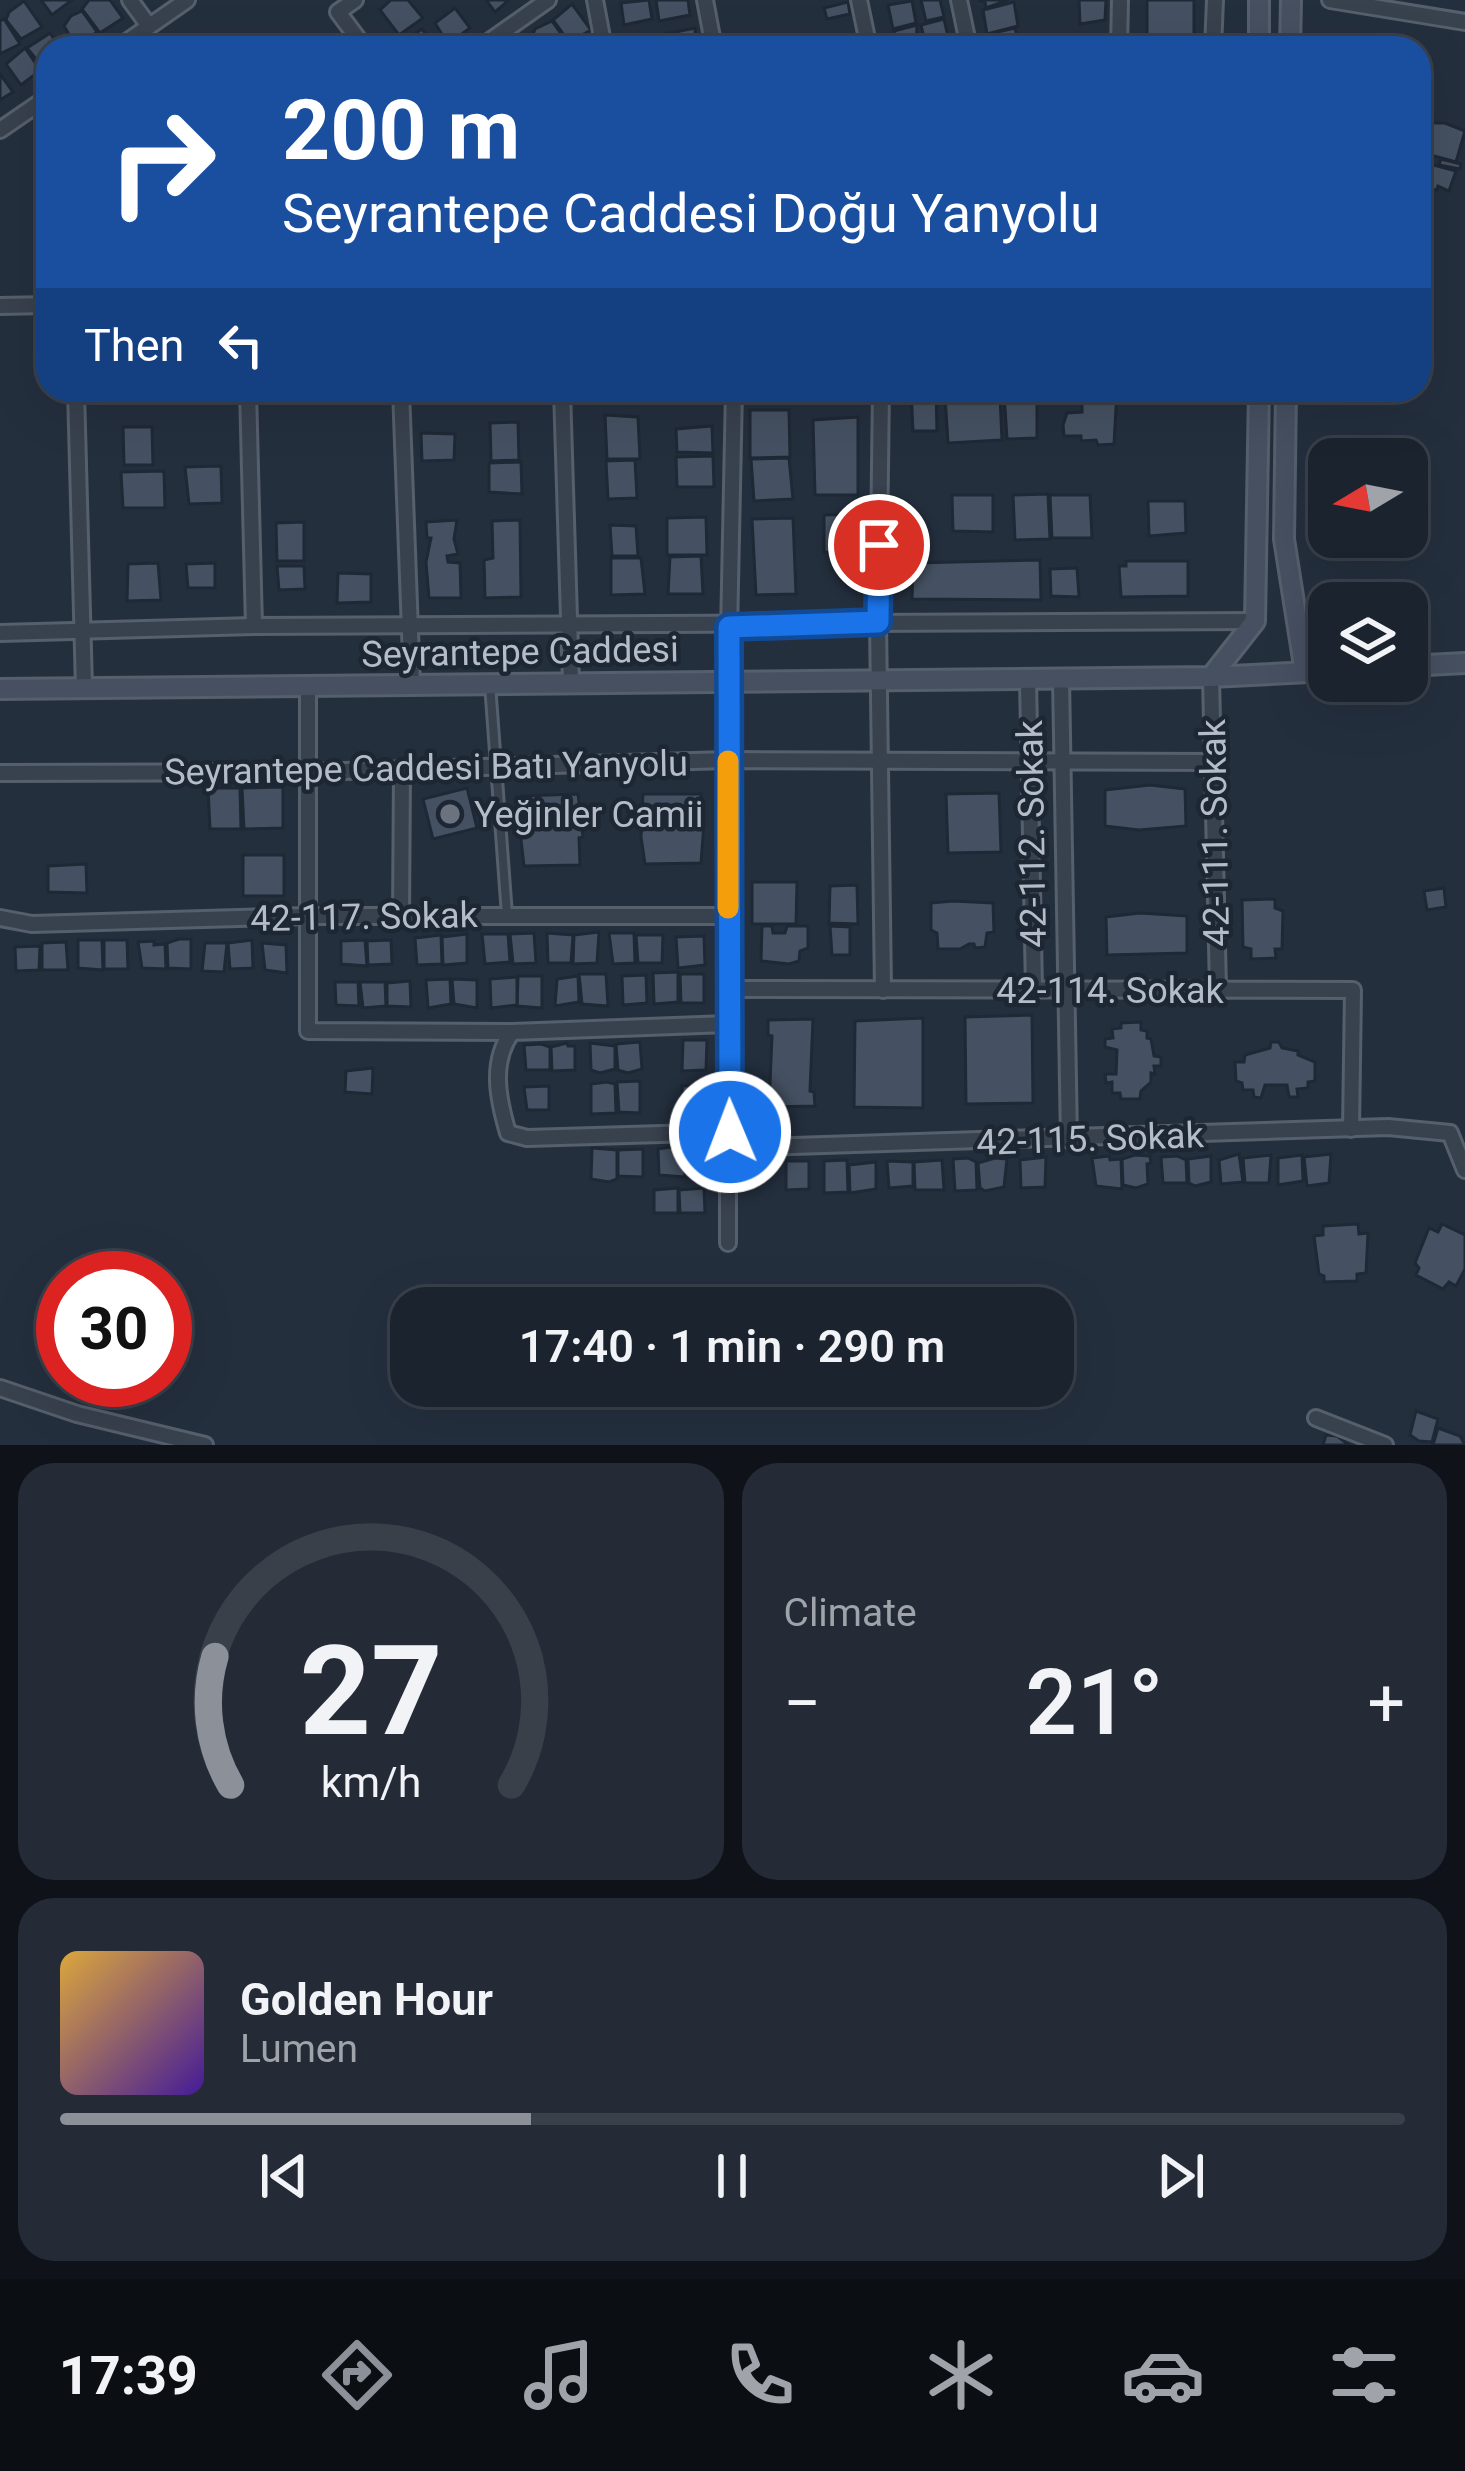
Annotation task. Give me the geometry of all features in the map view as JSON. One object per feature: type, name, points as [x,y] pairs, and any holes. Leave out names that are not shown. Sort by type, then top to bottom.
[{"type":"street","points":[[130,0],[149,26]]},
{"type":"street","points":[[135,36],[187,0]]},
{"type":"street","points":[[355,0],[338,12],[356,36]]},
{"type":"street","points":[[497,36],[548,0]]},
{"type":"street","points":[[595,0],[602,36]]},
{"type":"street","points":[[705,0],[712,36]]},
{"type":"street","points":[[859,0],[866,36]]},
{"type":"street","points":[[959,0],[966,36]]},
{"type":"street","points":[[1119,36],[1120,0]]},
{"type":"street","points":[[1214,36],[1215,0]]},
{"type":"street","points":[[1258,0],[1259,36]]},
{"type":"street","points":[[1290,36],[1291,0]]},
{"type":"street","points":[[1330,0],[1465,22]]},
{"type":"street","points":[[0,130],[36,105]]},
{"type":"street","points":[[0,306],[36,305]]},
{"type":"street","points":[[76,402],[84,688]]},
{"type":"street","points":[[248,402],[254,626]]},
{"type":"street","points":[[401,402],[412,685]]},
{"type":"street","points":[[562,402],[571,683]]},
{"type":"street","points":[[728,1244],[728,682],[734,402]]},
{"type":"street","points":[[881,402],[878,622],[883,990]]},
{"type":"street","points":[[1211,676],[1255,621],[1259,402]]},
{"type":"street","points":[[1286,402],[1284,539],[1305,672]]},
{"type":"street","points":[[0,633],[254,626],[1255,621]]},
{"type":"street","points":[[1428,665],[1465,663]]},
{"type":"street","name":"Seyrantepe Caddesi","points":[[0,689],[1308,672]]},
{"type":"street","name":"42-111. Sokak","points":[[1211,676],[1218,990]]},
{"type":"street","name":"42-112. Sokak","points":[[1061,678],[1070,1140]]},
{"type":"street","name":"42-112. Sokak","points":[[1028,679],[1034,989]]},
{"type":"street","points":[[308,686],[308,1030],[512,1032],[728,1024]]},
{"type":"street","name":"Seyrantepe Caddesi Batı Yanyolu","points":[[0,773],[308,772],[728,760],[1211,762]]},
{"type":"street","points":[[401,915],[402,770]]},
{"type":"street","name":"42-117. Sokak","points":[[0,918],[32,924],[306,916],[728,916]]},
{"type":"street","name":"42-114. Sokak","points":[[728,989],[1354,990],[1351,1129]]},
{"type":"street","name":"42-115. Sokak","points":[[512,1032],[502,1046],[498,1093],[508,1133],[527,1138],[1070,1140],[1388,1127],[1450,1133],[1465,1170]]},
{"type":"street","points":[[0,1388],[77,1414],[205,1445]]},
{"type":"street","points":[[1316,1418],[1385,1445]]},
{"type":"lane","points":[[490,684],[507,915]]},
{"type":"building","points":[[41,0],[72,0],[52,15]]},
{"type":"building","points":[[89,0],[110,0],[123,18],[100,33],[82,9]]},
{"type":"building","points":[[391,0],[408,0],[423,18],[399,35],[380,10]]},
{"type":"building","points":[[486,0],[509,0],[495,12]]},
{"type":"building","points":[[649,0],[652,19],[624,25],[621,3]]},
{"type":"building","points":[[656,0],[688,0],[690,15],[659,21]]},
{"type":"building","points":[[921,0],[940,0],[944,17],[926,21]]},
{"type":"building","points":[[978,0],[1008,0],[986,8]]},
{"type":"building","points":[[1079,0],[1106,0],[1105,20],[1080,24]]},
{"type":"building","points":[[1147,0],[1194,0],[1194,36],[1147,36]]},
{"type":"building","points":[[24,1],[42,27],[21,39],[6,20]]},
{"type":"building","points":[[912,1],[916,23],[893,29],[888,5]]},
{"type":"building","points":[[848,2],[850,14],[827,19],[824,8]]},
{"type":"building","points":[[1014,2],[1018,26],[987,34],[983,10]]},
{"type":"building","points":[[572,4],[591,30],[565,36],[553,20]]},
{"type":"building","points":[[455,8],[470,28],[459,36],[443,36],[435,23]]},
{"type":"building","points":[[82,11],[97,32],[70,36],[64,26]]},
{"type":"building","points":[[4,19],[20,44],[0,54],[0,21]]},
{"type":"building","points":[[944,19],[948,36],[924,36],[921,25]]},
{"type":"building","points":[[552,21],[563,36],[532,36],[535,29]]},
{"type":"building","points":[[917,25],[917,36],[895,36],[894,31]]},
{"type":"building","points":[[695,28],[695,36],[666,34]]},
{"type":"building","points":[[1015,28],[1017,36],[990,36]]},
{"type":"building","points":[[25,48],[36,64],[36,79],[33,76],[21,85],[6,64]]},
{"type":"building","points":[[0,74],[13,92],[0,100]]},
{"type":"building","points":[[1445,123],[1465,131],[1456,162],[1431,159],[1431,124]]},
{"type":"building","points":[[1441,159],[1461,164],[1460,169],[1439,165]]},
{"type":"building","points":[[1431,164],[1456,171],[1449,191],[1438,186],[1431,189]]},
{"type":"building","points":[[912,402],[936,402],[937,431],[913,431]]},
{"type":"building","points":[[945,402],[1000,402],[1002,440],[948,443]]},
{"type":"building","points":[[1005,402],[1037,402],[1037,438],[1007,439]]},
{"type":"building","points":[[1082,402],[1116,402],[1114,444],[1064,436],[1067,413],[1082,412]]},
{"type":"building","points":[[750,410],[789,410],[790,457],[750,458]]},
{"type":"building","points":[[605,415],[638,417],[640,459],[607,459]]},
{"type":"building","points":[[858,417],[858,495],[815,495],[813,420]]},
{"type":"building","points":[[518,422],[519,460],[491,461],[490,423]]},
{"type":"building","points":[[712,426],[713,453],[677,452],[676,429]]},
{"type":"building","points":[[123,427],[152,427],[153,465],[124,465]]},
{"type":"building","points":[[421,433],[455,434],[454,460],[422,461]]},
{"type":"building","points":[[713,456],[714,487],[677,487],[676,457]]},
{"type":"building","points":[[789,458],[793,499],[754,501],[751,459]]},
{"type":"building","points":[[635,460],[637,498],[608,499],[606,461]]},
{"type":"building","points":[[521,462],[522,494],[489,492],[489,463]]},
{"type":"building","points":[[221,466],[222,503],[189,504],[185,467]]},
{"type":"building","points":[[164,471],[165,508],[123,508],[121,472]]},
{"type":"building","points":[[1048,494],[1050,539],[1015,540],[1013,495]]},
{"type":"building","points":[[952,495],[993,495],[993,532],[953,531]]},
{"type":"building","points":[[1050,495],[1090,495],[1092,538],[1052,538]]},
{"type":"building","points":[[1148,501],[1185,501],[1186,533],[1149,536]]},
{"type":"building","points":[[854,514],[854,553],[824,552],[824,515]]},
{"type":"building","points":[[706,517],[707,555],[667,555],[667,518]]},
{"type":"building","points":[[793,518],[796,594],[756,595],[752,519]]},
{"type":"building","points":[[457,520],[458,554],[447,556],[448,562],[460,563],[461,598],[429,598],[426,562],[431,538],[427,538],[426,522]]},
{"type":"building","points":[[520,520],[521,597],[485,598],[484,560],[493,558],[492,521]]},
{"type":"building","points":[[304,522],[304,561],[277,561],[276,523]]},
{"type":"building","points":[[610,525],[636,526],[638,556],[612,556]]},
{"type":"building","points":[[701,556],[703,594],[668,594],[670,557]]},
{"type":"building","points":[[611,558],[641,558],[645,594],[611,595]]},
{"type":"building","points":[[1040,560],[1041,600],[912,599],[913,563]]},
{"type":"building","points":[[1126,561],[1188,561],[1188,596],[1121,597],[1119,566],[1126,566]]},
{"type":"building","points":[[158,563],[161,600],[127,601],[128,564]]},
{"type":"building","points":[[215,563],[215,588],[188,588],[186,564]]},
{"type":"building","points":[[277,566],[304,566],[305,589],[279,590]]},
{"type":"building","points":[[1077,568],[1079,597],[1051,596],[1050,569]]},
{"type":"building","points":[[338,573],[371,574],[371,602],[337,603]]},
{"type":"building","points":[[1150,785],[1185,789],[1186,826],[1139,830],[1105,826],[1105,790]]},
{"type":"building","points":[[283,787],[283,828],[244,829],[242,788]]},
{"type":"building","points":[[208,788],[240,788],[241,829],[210,829]]},
{"type":"building","name":"Yeğinler Camii","points":[[467,788],[477,828],[433,839],[423,799]]},
{"type":"building","points":[[999,793],[1001,852],[948,853],[946,794]]},
{"type":"building","points":[[578,794],[583,837],[579,838],[580,865],[524,866],[519,823],[523,823],[522,796]]},
{"type":"building","points":[[643,794],[701,794],[701,863],[645,864]]},
{"type":"building","points":[[243,855],[284,855],[284,896],[243,896]]},
{"type":"building","points":[[86,864],[87,893],[48,892],[48,866]]},
{"type":"building","points":[[752,882],[797,882],[796,924],[752,924]]},
{"type":"building","points":[[857,885],[858,924],[829,923],[830,886]]},
{"type":"building","points":[[1444,888],[1446,907],[1427,910],[1424,891]]},
{"type":"building","points":[[1275,899],[1275,908],[1283,911],[1282,949],[1275,949],[1276,958],[1251,959],[1251,949],[1243,947],[1242,900]]},
{"type":"building","points":[[931,903],[993,903],[994,932],[987,933],[985,947],[969,944],[938,949],[937,933],[931,930]]},
{"type":"building","points":[[1187,916],[1187,953],[1107,955],[1106,917]]},
{"type":"building","points":[[762,926],[785,933],[787,926],[808,926],[808,948],[800,951],[799,961],[789,964],[761,961]]},
{"type":"building","points":[[830,926],[850,927],[850,955],[832,955]]},
{"type":"building","points":[[599,932],[597,963],[573,964],[574,935]]},
{"type":"building","points":[[534,933],[536,963],[513,964],[510,934]]},
{"type":"building","points":[[547,933],[573,935],[571,963],[548,963]]},
{"type":"building","points":[[609,933],[634,933],[635,963],[613,964]]},
{"type":"building","points":[[467,934],[467,963],[443,965],[442,937]]},
{"type":"building","points":[[482,934],[508,934],[510,962],[485,964]]},
{"type":"building","points":[[441,935],[442,964],[417,965],[415,938]]},
{"type":"building","points":[[636,935],[663,935],[662,963],[638,963]]},
{"type":"building","points":[[704,936],[705,965],[678,968],[676,937]]},
{"type":"building","points":[[191,939],[191,969],[168,968],[167,943]]},
{"type":"building","points":[[78,940],[102,940],[103,970],[78,968]]},
{"type":"building","points":[[104,940],[127,940],[128,969],[104,969]]},
{"type":"building","points":[[252,940],[253,968],[230,969],[228,943]]},
{"type":"building","points":[[365,940],[367,966],[341,964],[341,941]]},
{"type":"building","points":[[391,940],[392,964],[368,965],[367,941]]},
{"type":"building","points":[[154,941],[154,945],[165,944],[166,969],[142,968],[138,942]]},
{"type":"building","points":[[66,942],[68,970],[42,970],[42,943]]},
{"type":"building","points":[[205,943],[227,943],[224,972],[202,971]]},
{"type":"building","points":[[262,943],[286,945],[287,973],[265,970]]},
{"type":"building","points":[[40,946],[39,970],[16,971],[15,947]]},
{"type":"building","points":[[678,972],[678,1002],[654,1004],[653,973]]},
{"type":"building","points":[[579,974],[606,974],[608,1006],[582,1004]]},
{"type":"building","points":[[680,974],[704,974],[704,1003],[681,1003]]},
{"type":"building","points":[[646,975],[647,1003],[623,1005],[622,976]]},
{"type":"building","points":[[518,976],[542,976],[542,1008],[517,1006]]},
{"type":"building","points":[[578,976],[579,1002],[555,1006],[557,979]]},
{"type":"building","points":[[517,977],[517,1005],[491,1008],[490,979]]},
{"type":"building","points":[[450,979],[451,1004],[428,1008],[426,980]]},
{"type":"building","points":[[452,979],[477,980],[477,1008],[454,1004]]},
{"type":"building","points":[[410,981],[411,1007],[387,1006],[387,983]]},
{"type":"building","points":[[335,982],[358,982],[359,1006],[336,1005]]},
{"type":"building","points":[[360,982],[385,982],[386,1006],[363,1008]]},
{"type":"building","points":[[1032,1015],[1033,1103],[966,1104],[965,1017]]},
{"type":"building","points":[[923,1018],[923,1108],[854,1107],[855,1021]]},
{"type":"building","points":[[813,1019],[810,1091],[815,1106],[769,1107],[772,1036],[768,1035],[768,1020]]},
{"type":"building","points":[[1141,1022],[1154,1056],[1161,1057],[1161,1066],[1154,1066],[1155,1074],[1151,1073],[1140,1099],[1121,1099],[1120,1093],[1112,1093],[1112,1082],[1106,1083],[1105,1074],[1116,1074],[1117,1050],[1105,1047],[1105,1039],[1113,1038],[1112,1029],[1121,1028],[1121,1023]]},
{"type":"building","points":[[683,1040],[707,1040],[706,1070],[682,1071]]},
{"type":"building","points":[[640,1042],[642,1069],[618,1070],[616,1044]]},
{"type":"building","points":[[1271,1042],[1315,1062],[1315,1081],[1297,1089],[1298,1097],[1289,1097],[1287,1085],[1265,1085],[1261,1098],[1254,1097],[1253,1090],[1243,1090],[1236,1081],[1235,1062],[1270,1048]]},
{"type":"building","points":[[590,1043],[615,1046],[615,1069],[591,1070]]},
{"type":"building","points":[[524,1045],[550,1047],[550,1070],[526,1070]]},
{"type":"building","points":[[575,1046],[575,1070],[552,1071],[551,1047]]},
{"type":"building","points":[[373,1068],[372,1094],[345,1092],[346,1071]]},
{"type":"building","points":[[640,1081],[640,1113],[619,1112],[617,1082]]},
{"type":"building","points":[[591,1084],[615,1084],[616,1113],[591,1114]]},
{"type":"building","points":[[707,1085],[707,1110],[683,1110],[682,1086]]},
{"type":"building","points":[[549,1086],[549,1110],[527,1110],[524,1087]]},
{"type":"building","points":[[592,1148],[617,1150],[617,1179],[591,1179]]},
{"type":"building","points":[[643,1149],[643,1177],[618,1176],[618,1150]]},
{"type":"building","points":[[658,1149],[684,1149],[685,1177],[659,1175]]},
{"type":"building","points":[[685,1150],[711,1150],[710,1176],[686,1177]]},
{"type":"building","points":[[1239,1154],[1243,1182],[1221,1184],[1219,1160]]},
{"type":"building","points":[[1331,1154],[1329,1183],[1307,1186],[1304,1157]]},
{"type":"building","points":[[1271,1155],[1269,1183],[1245,1183],[1243,1158]]},
{"type":"building","points":[[1302,1155],[1303,1181],[1278,1185],[1278,1158]]},
{"type":"building","points":[[1109,1156],[1110,1160],[1121,1159],[1122,1189],[1096,1186],[1092,1158]]},
{"type":"building","points":[[1150,1156],[1151,1163],[1147,1164],[1148,1184],[1136,1188],[1123,1185],[1122,1159]]},
{"type":"building","points":[[1211,1156],[1211,1182],[1189,1183],[1188,1159]]},
{"type":"building","points":[[1046,1157],[1045,1187],[1021,1188],[1020,1160]]},
{"type":"building","points":[[1161,1157],[1186,1160],[1187,1183],[1163,1183]]},
{"type":"building","points":[[953,1159],[976,1162],[977,1190],[955,1191]]},
{"type":"building","points":[[1007,1159],[1004,1187],[985,1191],[980,1188],[978,1163]]},
{"type":"building","points":[[847,1160],[848,1192],[824,1193],[824,1161]]},
{"type":"building","points":[[942,1160],[944,1190],[915,1190],[914,1162]]},
{"type":"building","points":[[786,1161],[809,1161],[809,1189],[786,1190]]},
{"type":"building","points":[[887,1161],[913,1162],[913,1186],[889,1188]]},
{"type":"building","points":[[876,1162],[876,1189],[850,1193],[849,1165]]},
{"type":"building","points":[[678,1188],[678,1213],[654,1213],[654,1190]]},
{"type":"building","points":[[704,1188],[705,1213],[680,1213],[679,1190]]},
{"type":"building","points":[[1358,1224],[1359,1234],[1368,1233],[1366,1273],[1357,1274],[1357,1281],[1324,1282],[1314,1236],[1323,1235],[1323,1226]]},
{"type":"building","points":[[1442,1224],[1465,1235],[1465,1269],[1456,1286],[1449,1282],[1443,1289],[1416,1275],[1415,1263],[1429,1228],[1438,1232]]},
{"type":"building","points":[[1416,1411],[1438,1419],[1432,1442],[1410,1435]]},
{"type":"building","points":[[1438,1428],[1460,1436],[1465,1445],[1433,1445]]},
{"type":"building","points":[[1326,1435],[1337,1436],[1349,1445],[1323,1445]]},
{"type":"slow traffic","points":[[728,761],[728,908]]},
{"type":"place","name":"Yeğinler Camii","points":[[450,814]]},
{"type":"route","points":[[730,1132],[729,627],[878,622],[879,545]]}]
